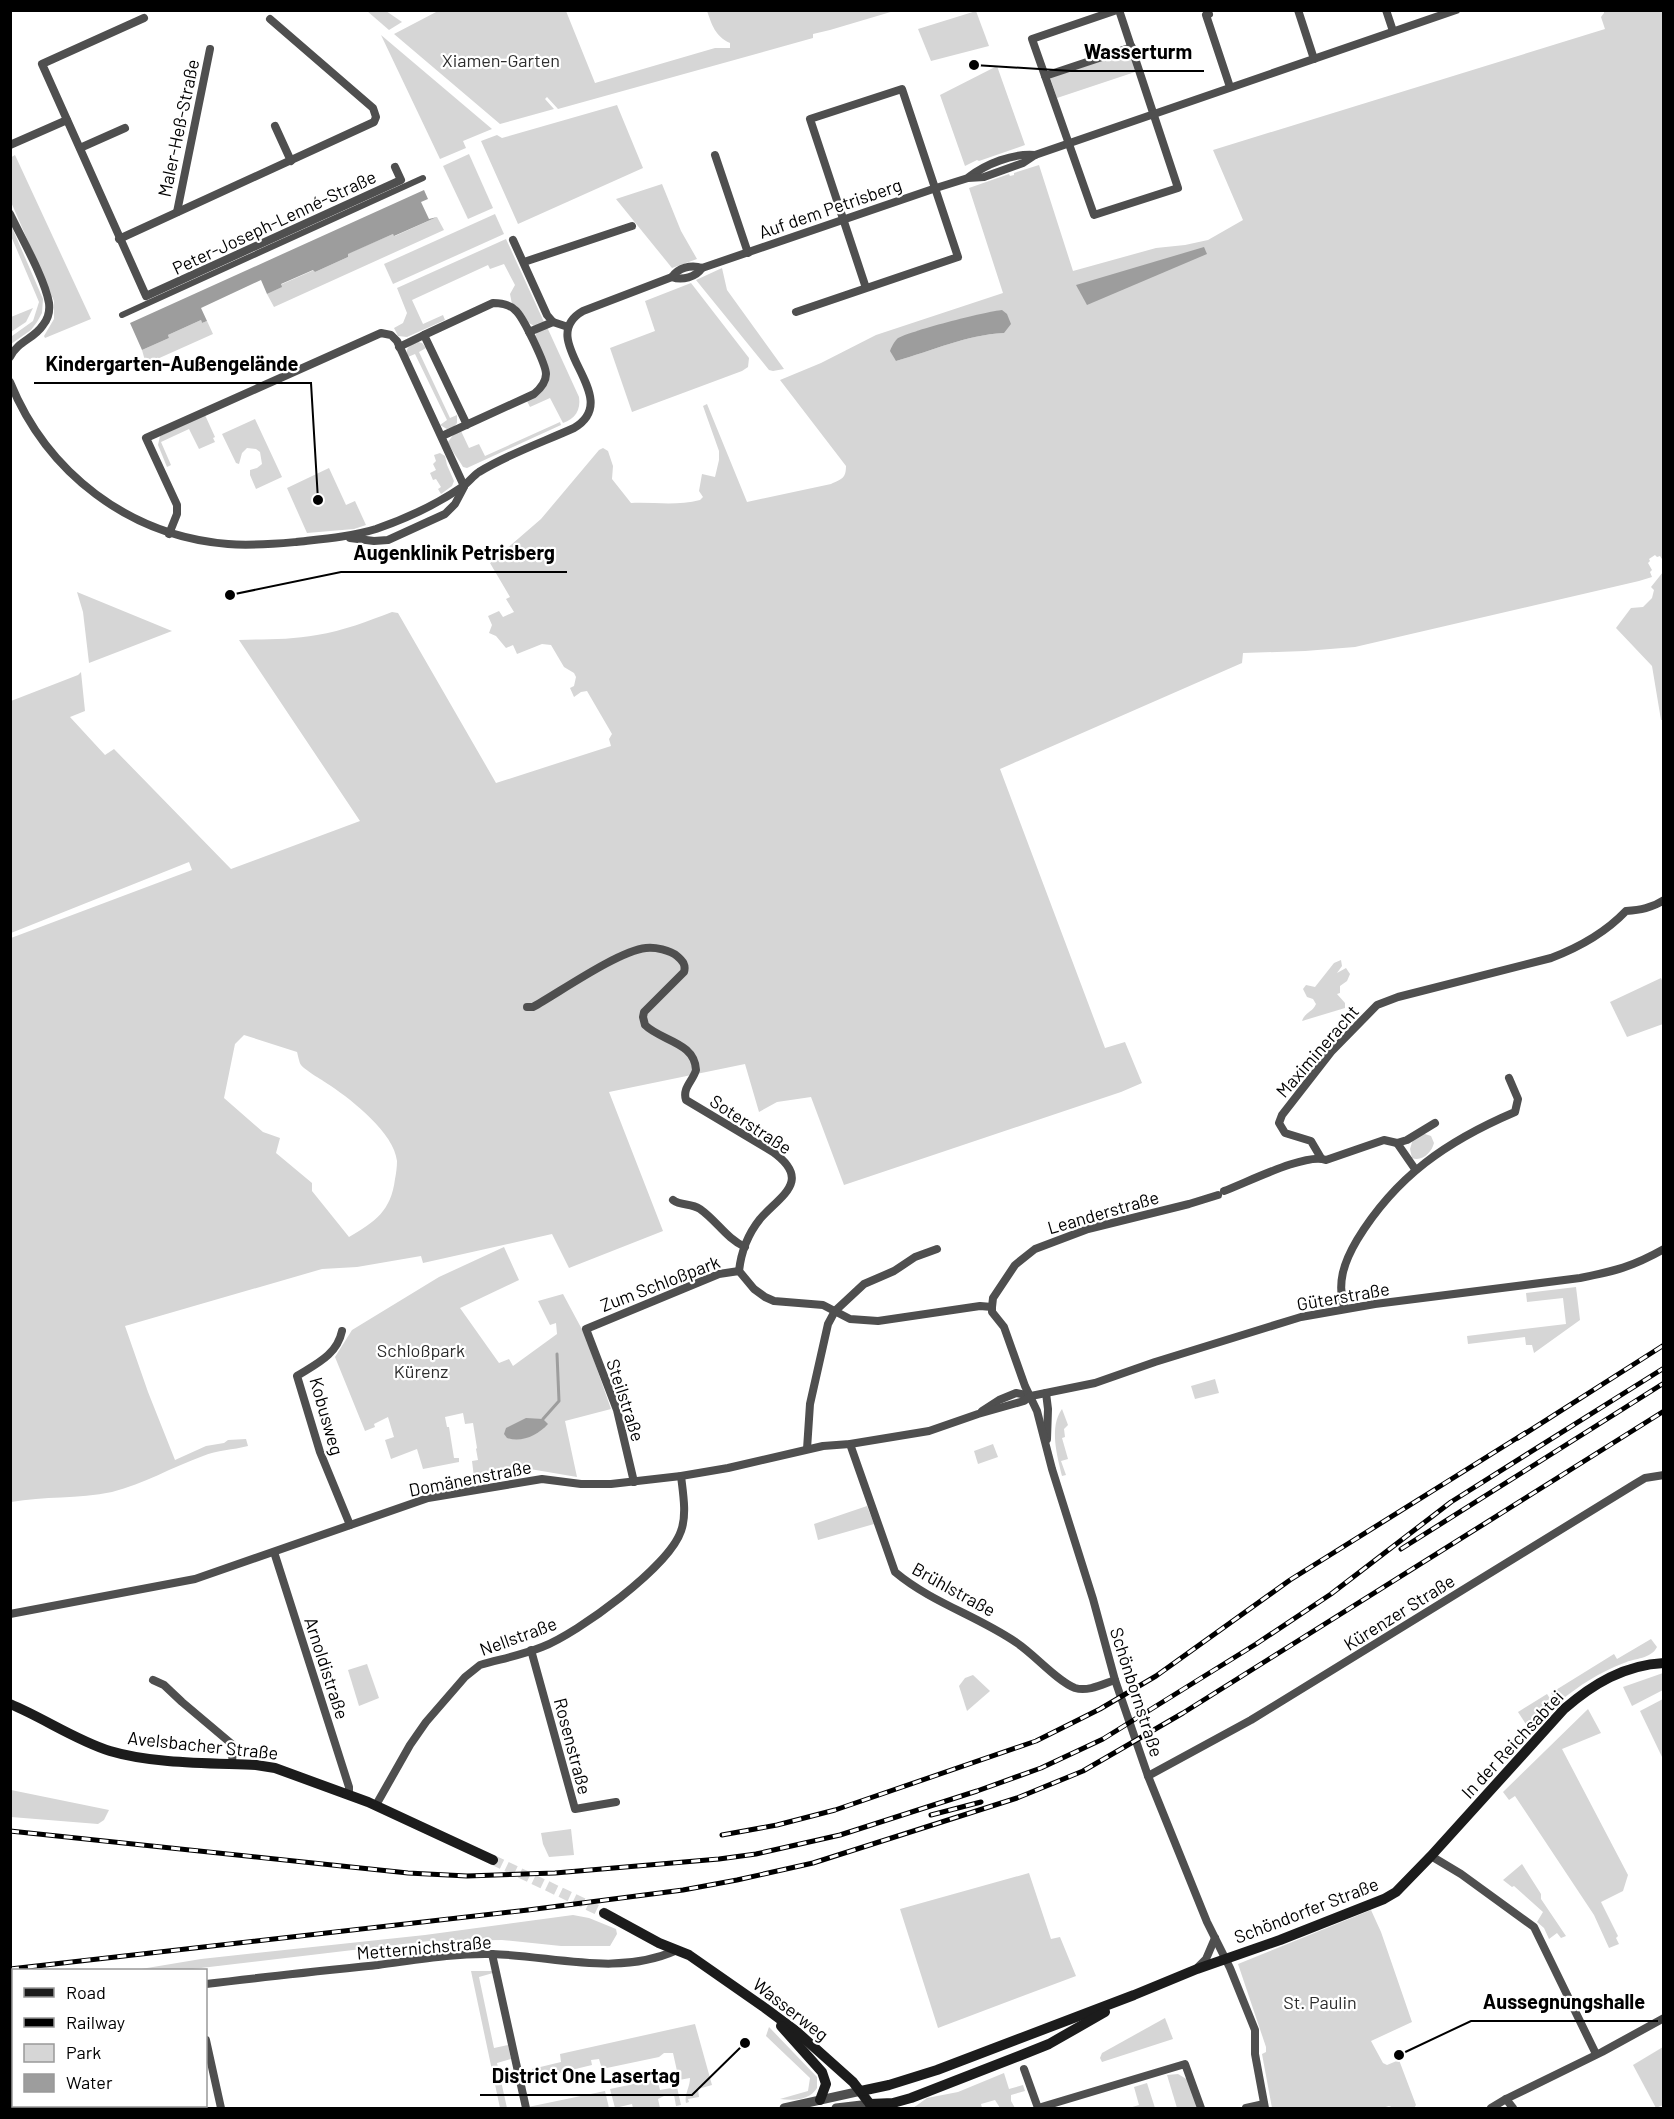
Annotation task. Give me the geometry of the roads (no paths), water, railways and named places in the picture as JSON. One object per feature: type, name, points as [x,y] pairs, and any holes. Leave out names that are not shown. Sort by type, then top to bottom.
[{"type":"main road","name":"In der Reichsabtei","points":[[1431,1856],[1563,1708],[1583,1693],[1619,1672],[1664,1663]]},
{"type":"main road","name":"Avelsbacher Straße","points":[[10,1704],[110,1751],[137,1757],[275,1768],[376,1805],[493,1860]]},
{"type":"main road","name":"Schöndorfer Straße","points":[[861,2091],[936,2070],[1384,1899],[1400,1889],[1431,1856]]},
{"type":"main road","points":[[604,1913],[638,1929],[659,1943],[677,1950]]},
{"type":"main road","name":"Wasserweg","points":[[677,1950],[705,1965],[796,2031],[861,2091],[871,2106]]},
{"type":"main road","name":"Schöndorfer Straße","points":[[871,2106],[911,2098],[1049,2044],[1134,1995]]},
{"type":"main road","points":[[765,2008],[822,2072],[826,2084],[820,2100]]},
{"type":"main road","points":[[1045,2029],[1052,2037],[1049,2044]]},
{"type":"main road","points":[[904,2109],[911,2098]]},
{"type":"street","points":[[1118,10],[1178,188],[1094,215],[1032,39],[1118,10]]},
{"type":"street","points":[[1298,10],[1314,58]]},
{"type":"street","points":[[1386,10],[1393,31]]},
{"type":"street","name":"Auf dem Petrisberg","points":[[568,327],[575,316],[583,311],[672,278],[677,271],[686,267],[702,268],[936,188],[968,178],[984,177],[1068,143],[1456,10]]},
{"type":"street","points":[[1209,14],[1206,15],[1230,87]]},
{"type":"street","points":[[144,18],[42,64],[119,239],[374,122],[376,117],[374,108],[270,20]]},
{"type":"street","points":[[1045,76],[1132,47]]},
{"type":"street","name":"Maler-Heß-Straße","points":[[177,212],[210,49]]},
{"type":"street","points":[[796,312],[958,257],[902,89],[810,119],[866,288]]},
{"type":"street","points":[[10,145],[68,120]]},
{"type":"street","points":[[275,126],[291,161]]},
{"type":"street","points":[[80,148],[125,128]]},
{"type":"street","points":[[715,155],[748,253]]},
{"type":"street","name":"Peter-Joseph-Lenné-Straße","points":[[119,239],[146,296],[401,180],[395,167]]},
{"type":"street","points":[[122,315],[423,178]]},
{"type":"street","points":[[10,214],[49,304],[46,321],[37,332],[16,347],[10,357]]},
{"type":"street","points":[[524,262],[632,226]]},
{"type":"street","points":[[10,382],[35,431],[58,461],[94,494],[123,513],[169,534],[201,541],[244,545],[343,537],[377,528],[444,498],[464,486],[480,471],[574,428],[586,416],[591,403],[590,393],[570,350],[568,327],[553,322],[547,315],[513,240]]},
{"type":"street","points":[[399,347],[481,308],[497,303],[510,306],[517,311],[529,332],[546,370],[546,377],[541,387],[531,396],[442,436]]},
{"type":"street","points":[[529,332],[553,322]]},
{"type":"street","points":[[169,534],[177,514],[177,505],[146,438],[381,333],[390,335],[397,341],[464,486]]},
{"type":"street","points":[[424,335],[467,424]]},
{"type":"street","points":[[343,537],[374,541],[388,540],[445,514],[455,504],[464,486]]},
{"type":"street","name":"Maximineracht","points":[[1321,1158],[1311,1141],[1285,1133],[1279,1123],[1282,1115],[1331,1052],[1377,1005],[1398,997],[1527,965],[1576,948],[1615,922],[1626,911],[1655,905],[1664,900]]},
{"type":"street","name":"Soterstraße","points":[[527,1007],[533,1007],[614,961],[645,948],[665,950],[680,958],[684,965],[684,972],[644,1012],[645,1025],[648,1029],[678,1043],[696,1064],[694,1076],[684,1094],[686,1100],[773,1152],[786,1162],[790,1173],[790,1184],[786,1194],[760,1219],[744,1247],[740,1257],[739,1271]]},
{"type":"street","points":[[1345,1309],[1340,1289],[1341,1275],[1352,1249],[1370,1218],[1415,1169],[1459,1139],[1515,1112],[1518,1100],[1509,1078]]},
{"type":"street","points":[[1321,1158],[1326,1160],[1384,1140],[1397,1143],[1407,1140],[1435,1123]]},
{"type":"street","points":[[1397,1143],[1415,1169]]},
{"type":"street","name":"Leanderstraße","points":[[992,1307],[993,1298],[1015,1265],[1035,1249],[1088,1229],[1189,1204],[1305,1159],[1321,1158]]},
{"type":"street","name":"Zum Schloßpark","points":[[673,1200],[700,1209],[728,1237],[744,1247]]},
{"type":"street","points":[[807,1449],[810,1404],[828,1324],[835,1311],[864,1284],[894,1271],[915,1257],[937,1249]]},
{"type":"street","name":"Güterstraße","points":[[1031,1396],[1095,1383],[1300,1317],[1611,1273],[1630,1267],[1664,1249]]},
{"type":"street","name":"Zum Schloßpark","points":[[586,1329],[719,1274],[739,1271],[754,1289],[774,1301],[823,1305],[850,1319],[878,1321],[980,1306],[992,1307]]},
{"type":"street","points":[[992,1307],[992,1312],[1005,1327],[1025,1386],[1031,1396]]},
{"type":"street","name":"Steilstraße","points":[[586,1329],[617,1410],[634,1482]]},
{"type":"street","name":"Kobusweg","points":[[342,1331],[339,1342],[331,1353],[297,1376],[320,1452],[350,1526]]},
{"type":"street","name":"Schönbornstraße","points":[[1046,1393],[1047,1450]]},
{"type":"street","name":"Domänenstraße","points":[[10,1614],[195,1580],[428,1498],[542,1479],[581,1484],[634,1482],[681,1476],[728,1468],[807,1449],[928,1431],[1024,1401],[1031,1396]]},
{"type":"street","name":"Schönbornstraße","points":[[1031,1396],[1093,1599],[1115,1680],[1148,1776],[1255,2030],[1255,2054],[1264,2106]]},
{"type":"street","name":"Brühlstraße","points":[[850,1444],[895,1572],[910,1584],[950,1608],[995,1629],[1019,1644],[1069,1685],[1090,1689],[1115,1680]]},
{"type":"street","name":"Kürenzer Straße","points":[[1148,1776],[1271,1708],[1645,1478],[1664,1475]]},
{"type":"street","name":"Nellstraße","points":[[376,1805],[414,1739],[465,1677],[480,1665],[531,1650],[573,1631],[638,1581],[666,1555],[681,1532],[683,1522],[681,1476]]},
{"type":"street","name":"Arnoldistraße","points":[[274,1552],[332,1731],[349,1787],[349,1795]]},
{"type":"street","name":"Rosenstraße","points":[[531,1650],[575,1809],[616,1802]]},
{"type":"street","points":[[153,1680],[164,1684],[233,1745],[232,1764]]},
{"type":"street","points":[[1431,1856],[1534,1927],[1596,2054]]},
{"type":"street","points":[[1197,1969],[1206,1959],[1215,1938]]},
{"type":"street","points":[[645,1960],[659,1943]]},
{"type":"street","name":"Metternichstraße","points":[[207,1984],[492,1954],[607,1965],[662,1957],[677,1950]]},
{"type":"street","points":[[492,1954],[526,2109]]},
{"type":"street","points":[[1491,2109],[1506,2099],[1664,2018]]},
{"type":"street","points":[[207,2044],[222,2109]]},
{"type":"street","points":[[1024,2069],[1038,2109],[1185,2064],[1201,2109]]},
{"type":"street","points":[[784,2109],[861,2091]]},
{"type":"street","points":[[1506,2099],[1513,2109]]},
{"type":"street","points":[[836,2109],[871,2106]]},
{"type":"street","points":[[1246,2109],[1264,2106]]},
{"type":"water","points":[[424,190],[428,199],[421,202],[429,219],[437,217],[348,254],[348,257],[315,272],[313,270],[281,284],[282,287],[267,294],[261,280],[201,308],[207,321],[202,323],[201,320],[142,350],[130,323]]},
{"type":"water","points":[[1204,247],[1207,254],[1087,305],[1076,285]]},
{"type":"water","points":[[1002,310],[1007,314],[1011,324],[1004,333],[963,340],[896,361],[890,351],[896,340],[903,336],[947,322]]},
{"type":"water","points":[[526,1418],[543,1419],[548,1424],[529,1437],[507,1438],[504,1434],[506,1428]]},
{"type":"waterway","points":[[543,1419],[559,1401],[557,1354]]},
{"type":"tunnel","points":[[493,1860],[604,1913]]},
{"type":"railway","points":[[1518,1438],[1664,1345]]},
{"type":"railway","points":[[10,1831],[408,1873],[467,1876],[555,1873],[719,1859],[756,1854],[840,1835],[1041,1768],[1103,1739],[1256,1644],[1331,1594],[1451,1502],[1664,1368]]},
{"type":"railway","points":[[1401,1549],[1664,1383]]},
{"type":"railway","points":[[10,1969],[683,1890],[813,1863],[1017,1798],[1083,1771],[1183,1713],[1664,1411]]},
{"type":"railway","points":[[722,1835],[777,1825],[835,1810],[1036,1741],[1100,1709],[1156,1676],[1290,1580],[1525,1433]]},
{"type":"railway","points":[[931,1815],[981,1802]]},
{"type":"place","name":"Wasserturm","points":[[974,65]]},
{"type":"place","name":"Kindergarten-Außengelände","points":[[318,500]]},
{"type":"place","name":"Augenklinik Petrisberg","points":[[230,595]]},
{"type":"place","name":"District One Lasertag","points":[[745,2043]]},
{"type":"place","name":"Aussegnungshalle","points":[[1399,2055]]},
{"type":"park label","name":"Xiamen-Garten","points":[[501,60]]},
{"type":"park label","name":"Schloßpark Kürenz","points":[[421,1360]]},
{"type":"park label","name":"St. Paulin","points":[[1320,2002]]}]
